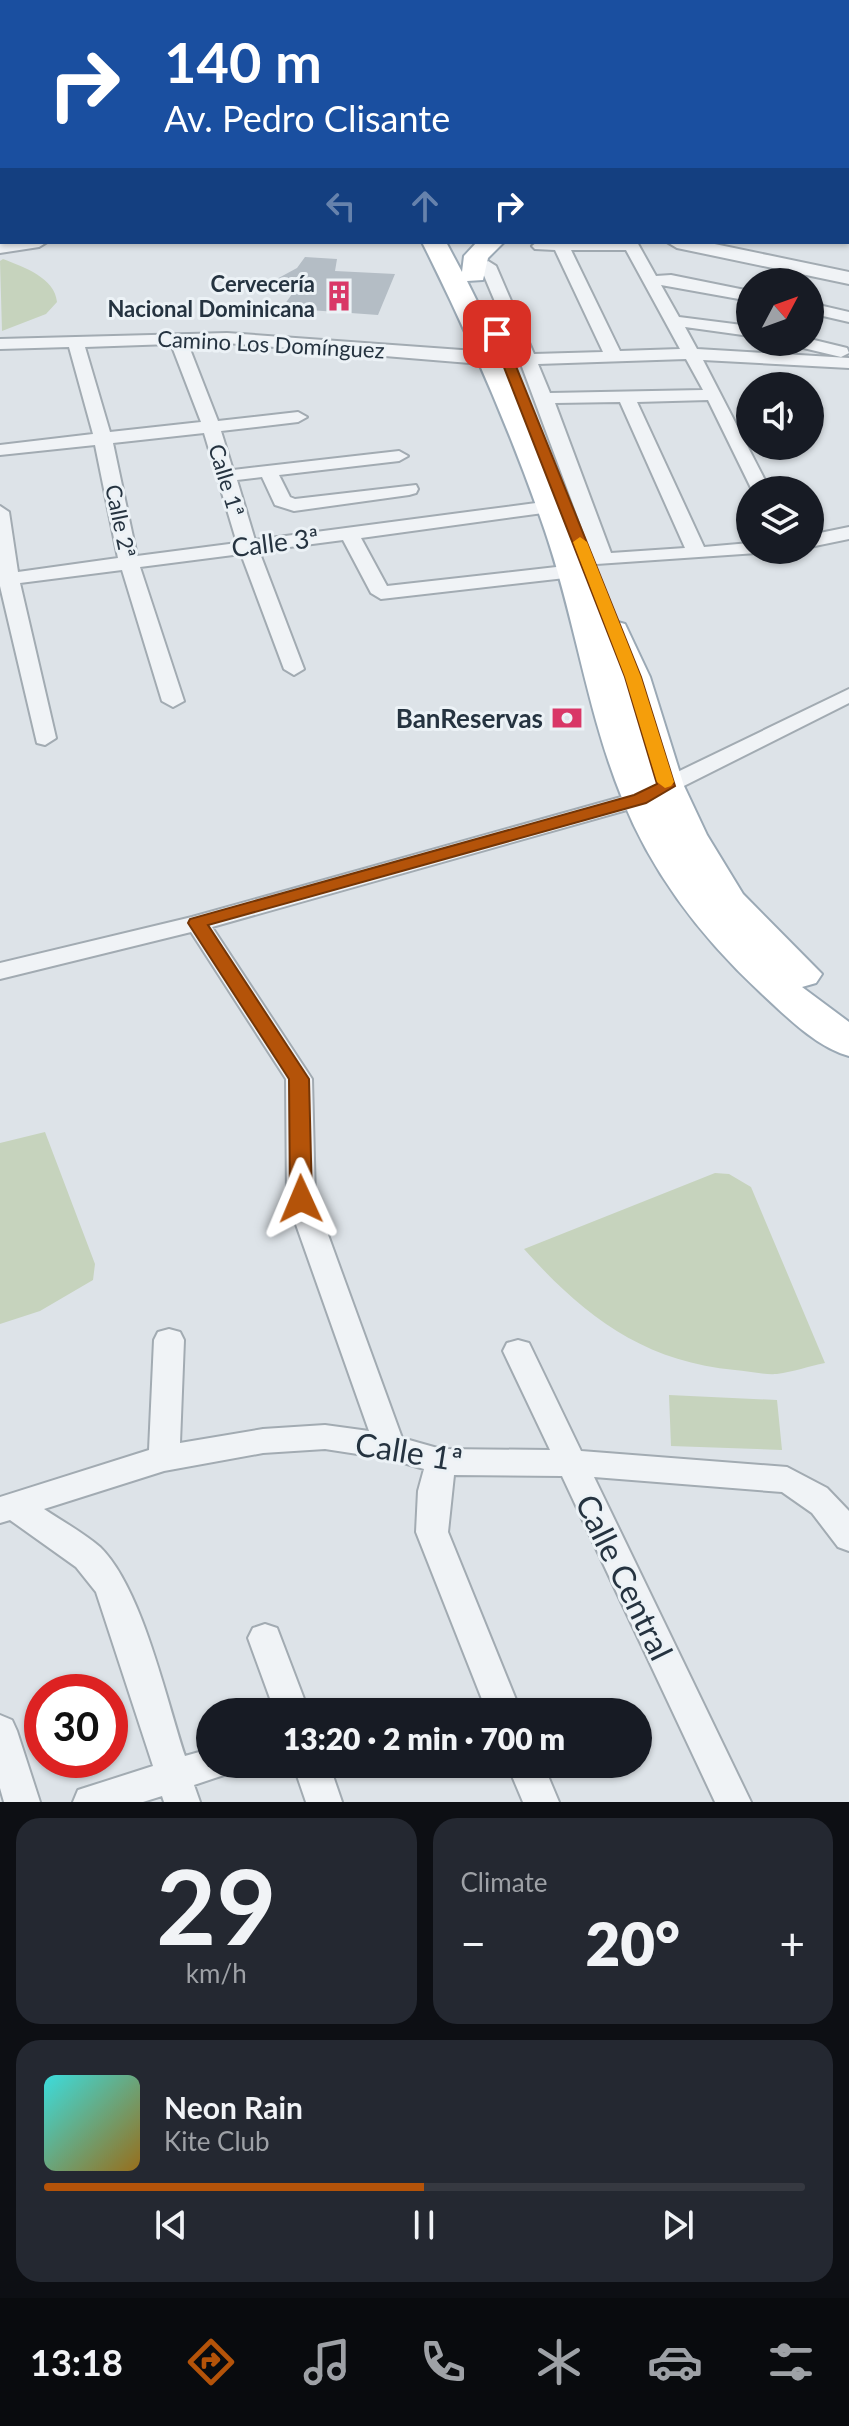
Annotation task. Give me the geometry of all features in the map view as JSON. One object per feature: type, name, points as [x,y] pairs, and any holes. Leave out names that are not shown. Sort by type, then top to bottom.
[{"type":"main road","points":[[459,253],[509,359],[589,564],[653,792],[688,891],[738,949],[807,1014],[849,1042]]},
{"type":"main road","points":[[509,359],[551,507],[589,564]]},
{"type":"main road","points":[[653,792],[689,835],[728,901],[836,1007],[849,1016]]},
{"type":"street","points":[[0,248],[26,244]]},
{"type":"street","points":[[540,246],[630,244],[693,354],[754,476]]},
{"type":"street","points":[[688,244],[849,278]]},
{"type":"street","points":[[561,246],[614,356]]},
{"type":"street","points":[[459,253],[509,359],[544,398],[589,564]]},
{"type":"street","points":[[651,281],[671,280],[736,293]]},
{"type":"street","points":[[824,311],[849,317]]},
{"type":"street","points":[[674,321],[736,329]]},
{"type":"street","name":"Camino Los Domínguez","points":[[2,344],[177,337],[255,339],[509,359],[693,354],[849,363]]},
{"type":"street","name":"Calle 1ª","points":[[177,337],[211,426],[248,546],[294,669]]},
{"type":"street","name":"Calle 2ª","points":[[75,340],[103,438],[129,562],[173,701]]},
{"type":"street","points":[[824,348],[849,354]]},
{"type":"street","points":[[544,398],[714,395]]},
{"type":"street","points":[[626,396],[697,553]]},
{"type":"street","points":[[0,450],[298,417]]},
{"type":"street","points":[[226,476],[399,456]]},
{"type":"street","points":[[268,471],[282,501],[294,505],[409,489]]},
{"type":"street","name":"Calle 3ª","points":[[5,580],[551,507]]},
{"type":"street","points":[[0,512],[5,580],[45,738]]},
{"type":"street","points":[[349,533],[381,593],[589,564],[736,550]]},
{"type":"street","points":[[824,538],[849,533]]},
{"type":"street","points":[[0,971],[197,923],[653,792],[849,695]]},
{"type":"street","points":[[197,923],[299,1079],[301,1199],[390,1447]]},
{"type":"street","points":[[164,1458],[169,1340]]},
{"type":"street","name":"Calle Central","points":[[518,1351],[733,1802]]},
{"type":"street","name":"Calle 1ª","points":[[7,1508],[164,1458],[263,1441],[325,1437],[390,1447],[441,1462],[570,1463],[787,1480],[817,1496],[839,1519],[849,1538]]},
{"type":"street","points":[[441,1462],[434,1491],[432,1532],[498,1698]]},
{"type":"street","points":[[7,1508],[88,1557],[110,1585],[178,1790]]},
{"type":"street","points":[[265,1638],[287,1698]]},
{"type":"street","points":[[0,1731],[22,1802]]},
{"type":"street","points":[[91,1802],[178,1790],[196,1776]]},
{"type":"street","points":[[316,1778],[324,1802]]},
{"type":"street","points":[[531,1778],[541,1802]]},
{"type":"green space","points":[[3,259],[45,280],[57,302],[46,314],[2,331],[0,261]]},
{"type":"green space","points":[[45,1132],[95,1264],[93,1280],[40,1311],[0,1324],[0,1143]]},
{"type":"green space","points":[[715,1173],[729,1174],[751,1187],[825,1363],[772,1374],[702,1365],[671,1357],[617,1331],[593,1314],[569,1295],[524,1249]]},
{"type":"green space","points":[[669,1395],[777,1400],[782,1450],[671,1446]]},
{"type":"building","name":"Cervecería Nacional Dominicana","points":[[305,257],[337,259],[335,271],[395,274],[378,315],[282,308],[300,283],[273,281],[297,268]]},
{"type":"slow traffic","points":[[580,542],[633,677],[665,782]]},
{"type":"place","name":"Cervecería Nacional Dominicana","points":[[339,296]]},
{"type":"place","name":"BanReservas","points":[[567,718]]},
{"type":"route","points":[[301,1199],[299,1079],[197,923],[640,799],[666,786],[633,677],[497,334]]}]
